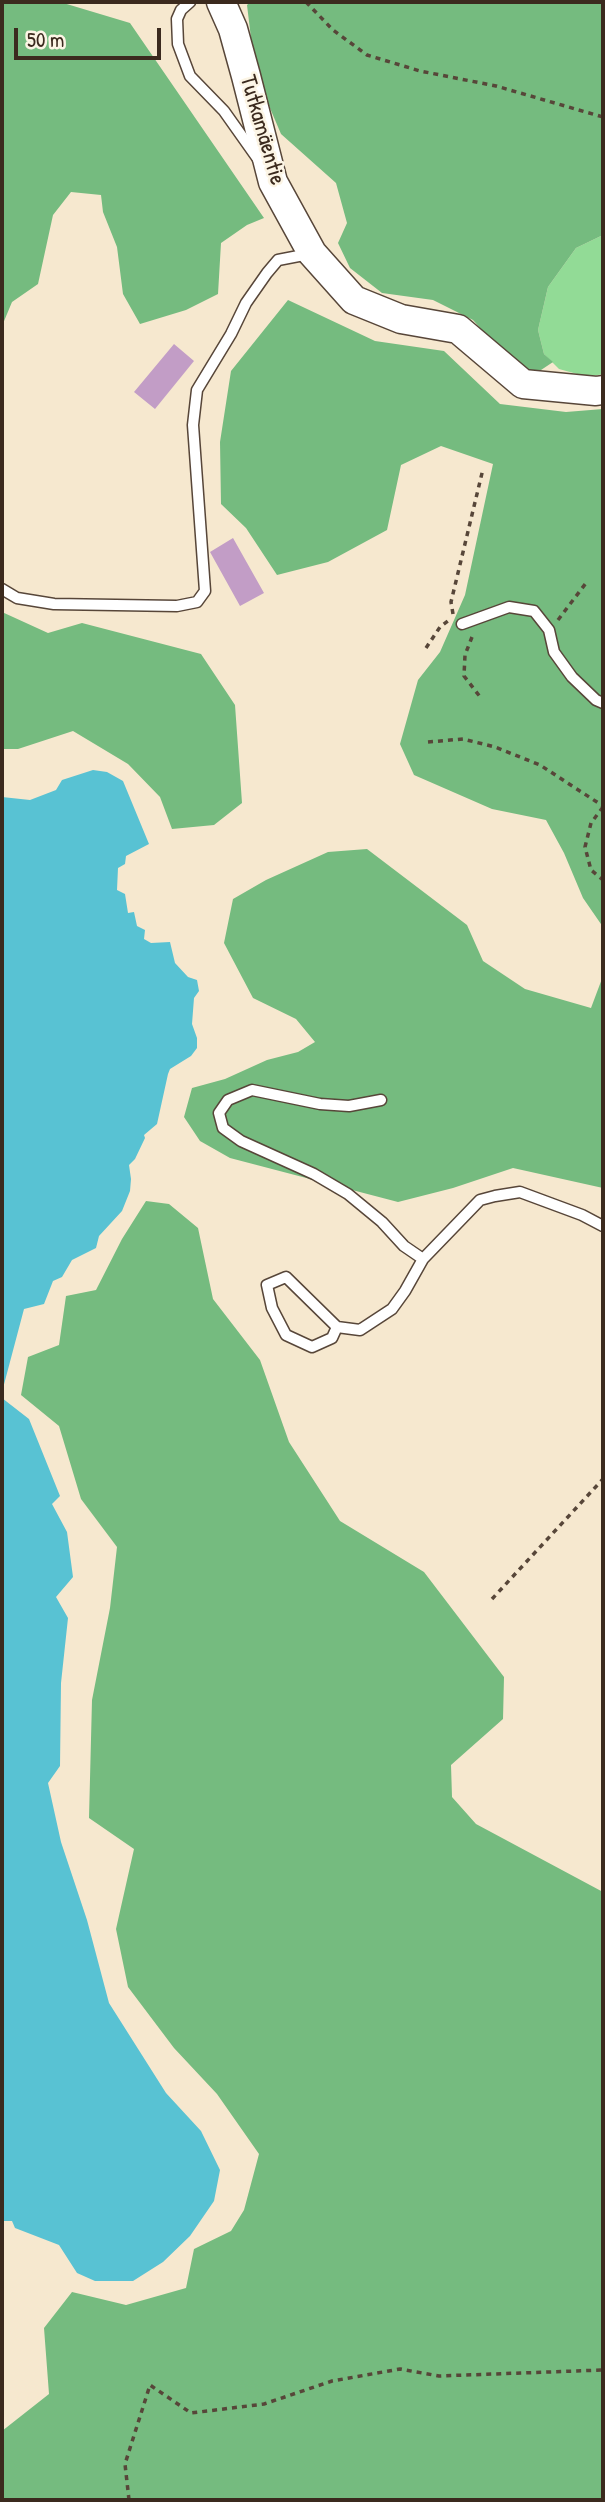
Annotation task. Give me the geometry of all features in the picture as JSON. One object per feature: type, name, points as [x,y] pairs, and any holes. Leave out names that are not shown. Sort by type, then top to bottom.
[{"type":"street","name":"Tutkamäentie","points":[[222,2],[243,64],[273,182],[312,253],[355,300],[401,319],[458,329],[523,384],[603,390]]},
{"type":"lane","points":[[190,2],[181,9],[177,19],[178,44],[190,76],[224,111],[273,182]]},
{"type":"lane","points":[[211,2],[222,2]]},
{"type":"lane","points":[[2,589],[17,598],[54,604],[177,606],[197,603],[205,591],[193,425],[197,390],[231,334],[246,303],[267,273],[278,260],[312,253]]},
{"type":"lane","points":[[463,624],[509,607],[534,611],[549,630],[554,652],[572,677],[596,700],[603,703]]},
{"type":"lane","points":[[381,1100],[349,1106],[320,1104],[252,1090],[228,1100],[219,1113],[223,1128],[242,1141],[314,1174],[348,1194],[382,1222],[404,1246],[424,1259]]},
{"type":"lane","points":[[337,1327],[332,1338],[312,1347],[286,1335],[272,1308],[267,1285],[286,1277],[337,1327],[360,1329],[392,1308],[424,1259],[480,1200],[520,1192],[582,1215],[603,1226]]},
{"type":"path","points":[[306,2],[333,30],[367,55],[420,71],[496,86],[603,117]]},
{"type":"path","points":[[426,648],[440,627],[453,616],[451,602],[483,469]]},
{"type":"path","points":[[549,630],[586,583]]},
{"type":"path","points":[[480,616],[465,655],[464,676],[481,698]]},
{"type":"path","points":[[428,742],[463,739],[495,747],[540,765],[603,806],[591,823],[585,847],[591,870],[603,880]]},
{"type":"path","points":[[492,1599],[603,1479]]},
{"type":"path","points":[[129,2500],[125,2463],[150,2385],[191,2413],[264,2404],[332,2381],[400,2369],[439,2376],[603,2370]]},
{"type":"green space","points":[[2,2],[60,2],[130,23],[264,218],[247,225],[221,243],[218,294],[186,310],[140,324],[123,294],[117,247],[103,212],[101,195],[71,192],[53,215],[38,284],[12,302],[2,326]]},
{"type":"green space","points":[[250,2],[603,2],[603,235],[576,248],[548,287],[538,330],[544,354],[553,362],[538,372],[514,366],[473,320],[433,300],[382,293],[350,268],[338,243],[347,223],[336,183],[281,134],[264,94],[251,38],[247,5]]},
{"type":"green space","points":[[603,235],[603,374],[588,377],[559,369],[544,354],[538,330],[548,287],[576,248]]},
{"type":"green space","points":[[288,300],[375,341],[444,351],[500,404],[566,412],[603,409],[603,927],[583,898],[564,853],[546,820],[492,809],[414,775],[400,744],[418,680],[440,652],[465,595],[493,464],[441,446],[401,465],[387,530],[328,562],[277,575],[246,528],[221,504],[220,442],[231,371]]},
{"type":"green space","points":[[2,612],[48,633],[82,623],[201,654],[235,705],[242,803],[214,825],[172,829],[160,797],[128,764],[73,731],[18,749],[2,749]]},
{"type":"green space","points":[[367,849],[467,925],[483,961],[525,989],[591,1008],[603,976],[603,1188],[513,1168],[453,1188],[398,1202],[230,1158],[200,1141],[184,1117],[192,1088],[225,1079],[267,1060],[298,1052],[315,1042],[296,1019],[253,998],[224,943],[233,899],[266,880],[328,852]]},
{"type":"green space","points":[[146,1201],[169,1204],[198,1228],[213,1299],[260,1360],[289,1442],[340,1521],[424,1572],[504,1677],[503,1719],[451,1765],[452,1797],[476,1824],[603,1892],[603,2500],[2,2500],[2,2431],[49,2394],[44,2328],[72,2292],[126,2305],[186,2288],[194,2249],[231,2231],[244,2210],[259,2154],[217,2094],[174,2048],[128,1987],[116,1929],[134,1849],[89,1818],[92,1700],[110,1608],[117,1547],[81,1499],[59,1426],[21,1395],[28,1357],[59,1345],[66,1296],[96,1290],[122,1239]]},
{"type":"water","points":[[93,770],[107,772],[123,781],[149,844],[126,856],[125,864],[118,868],[117,890],[125,894],[128,913],[134,912],[137,926],[145,930],[144,939],[151,943],[170,942],[175,963],[188,977],[197,980],[199,991],[194,998],[192,1024],[197,1048],[191,1056],[170,1069],[157,1124],[144,1135],[135,1159],[129,1165],[130,1191],[122,1211],[99,1236],[96,1248],[72,1260],[62,1277],[53,1281],[44,1304],[24,1309],[2,1392],[2,797],[30,800],[56,790],[62,780]]},
{"type":"water","points":[[2,1398],[29,1419],[60,1496],[52,1504],[67,1532],[73,1577],[56,1597],[68,1618],[61,1683],[60,1766],[48,1783],[61,1842],[87,1920],[109,2003],[166,2093],[201,2131],[220,2170],[214,2201],[190,2236],[163,2262],[133,2281],[95,2281],[77,2273],[59,2245],[15,2228],[12,2221],[2,2221]]},
{"type":"building","points":[[174,344],[194,361],[155,409],[134,392]]},
{"type":"building","points":[[233,538],[264,593],[240,606],[210,552]]}]
